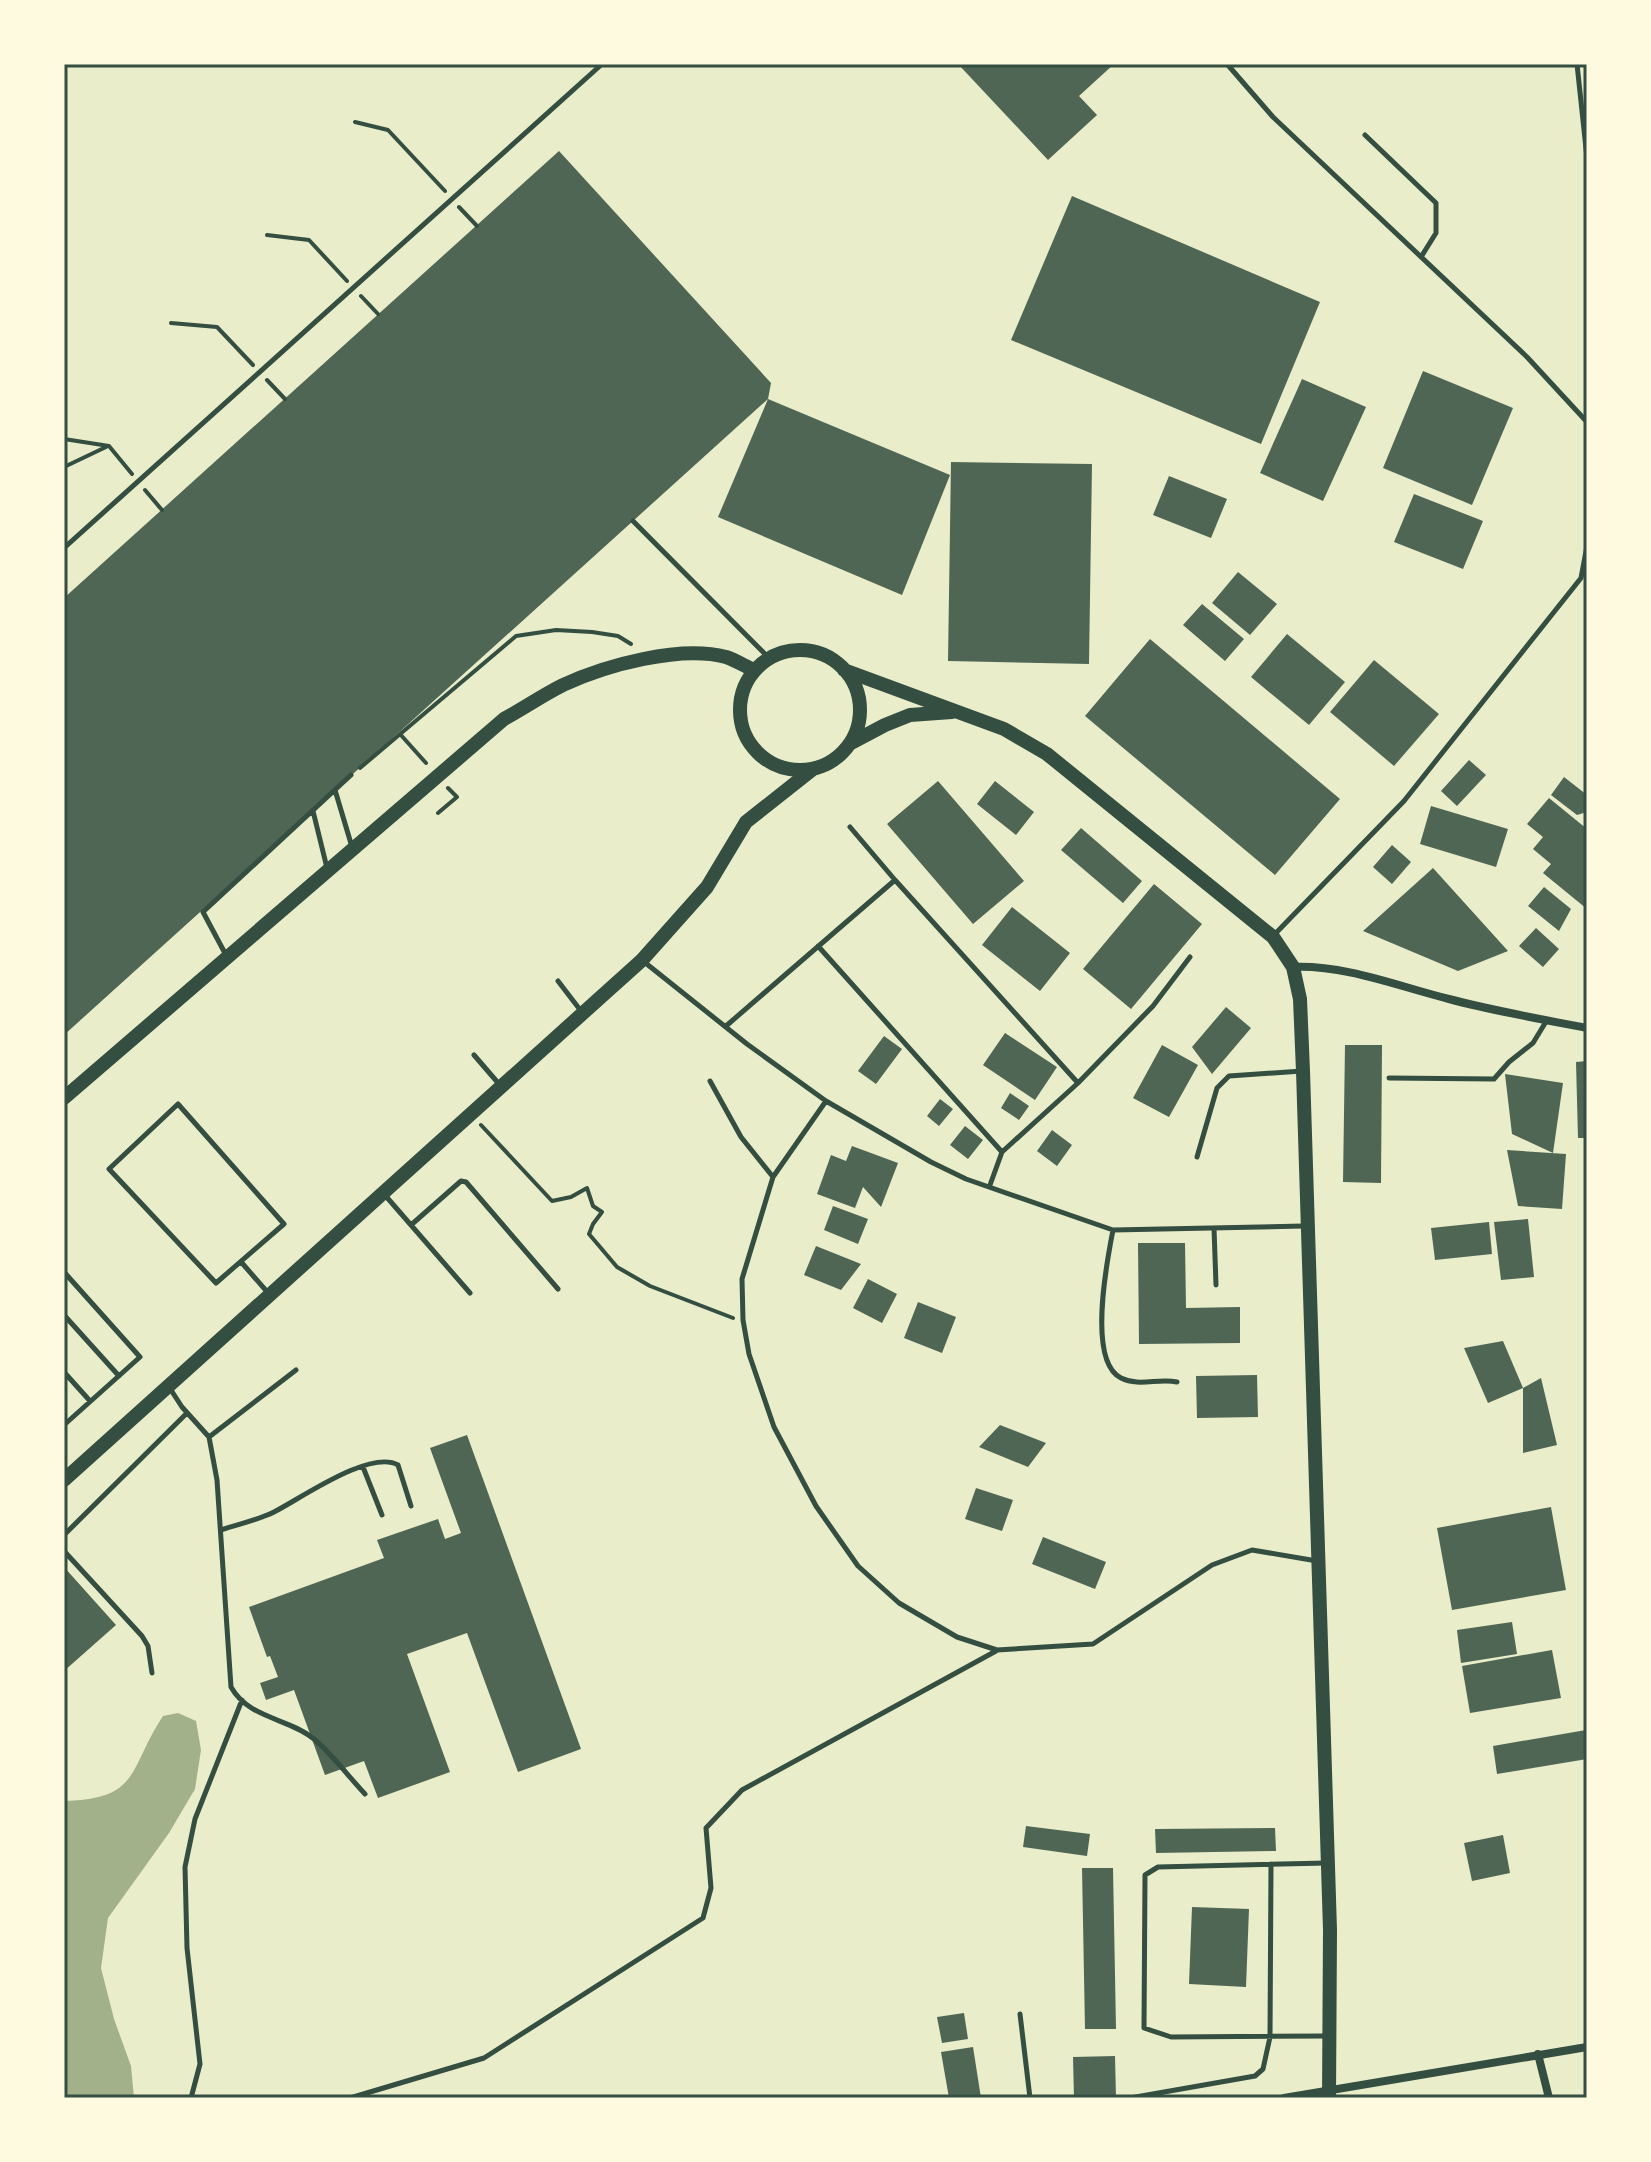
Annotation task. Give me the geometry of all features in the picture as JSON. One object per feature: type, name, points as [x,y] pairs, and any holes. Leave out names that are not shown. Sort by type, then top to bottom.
[{"type":"main road","points":[[851,743],[859,725],[860,705],[855,686],[844,670],[828,657],[808,650],[788,651],[769,658],[754,670],[744,686],[739,705],[741,723],[748,741],[760,755],[776,766],[794,770],[828,764],[851,743],[910,715],[957,711]]},
{"type":"main road","points":[[64,1098],[504,719],[564,685],[654,657],[700,653],[728,657],[754,670]]},
{"type":"main road","points":[[844,670],[1004,729],[1047,754],[1273,937],[1293,967],[1300,999],[1308,1226],[1328,1863],[1329,2094]]},
{"type":"main road","points":[[64,1480],[642,960],[707,887],[746,822],[813,769]]},
{"type":"street","points":[[1293,967],[1322,966],[1344,970],[1453,1000],[1587,1028]]},
{"type":"street","points":[[1284,2098],[1329,2094],[1587,2047]]},
{"type":"street","points":[[1538,2054],[1549,2098]]},
{"type":"lane","points":[[64,548],[602,64]]},
{"type":"lane","points":[[1227,64],[1273,117],[1527,357],[1587,422]]},
{"type":"lane","points":[[1577,64],[1587,158]]},
{"type":"lane","points":[[1365,135],[1436,203],[1436,233],[1421,257]]},
{"type":"lane","points":[[633,521],[769,658]]},
{"type":"lane","points":[[1273,937],[1404,801],[1584,577],[1587,546]]},
{"type":"lane","points":[[228,958],[203,912],[351,775]]},
{"type":"lane","points":[[335,790],[353,850]]},
{"type":"lane","points":[[312,810],[328,872]]},
{"type":"lane","points":[[850,827],[1078,1083]]},
{"type":"lane","points":[[726,1026],[895,880]]},
{"type":"lane","points":[[818,946],[1002,1152]]},
{"type":"lane","points":[[990,1186],[1002,1152],[1078,1083],[1153,1006],[1190,957]]},
{"type":"lane","points":[[642,960],[826,1101],[966,1179],[1113,1230],[1308,1226]]},
{"type":"lane","points":[[558,981],[584,1014]]},
{"type":"lane","points":[[1389,1078],[1494,1079],[1533,1043],[1547,1020]]},
{"type":"lane","points":[[474,1055],[502,1087]]},
{"type":"lane","points":[[1197,1157],[1217,1088],[1223,1080],[1229,1076],[1303,1071]]},
{"type":"lane","points":[[710,1081],[741,1137],[773,1177]]},
{"type":"lane","points":[[826,1101],[773,1177],[742,1279],[743,1320],[749,1354],[774,1427],[816,1506],[858,1566],[899,1603],[957,1637],[997,1650],[1093,1644],[1212,1565],[1252,1550],[1318,1561]]},
{"type":"lane","points":[[178,1104],[284,1224],[242,1263],[216,1283],[109,1169],[178,1104]]},
{"type":"lane","points":[[411,1225],[461,1181],[466,1182],[558,1289]]},
{"type":"lane","points":[[384,1193],[470,1293]]},
{"type":"lane","points":[[1214,1228],[1216,1285]]},
{"type":"lane","points":[[1113,1230],[1104,1294],[1102,1349],[1108,1365],[1117,1377],[1132,1383],[1177,1382]]},
{"type":"lane","points":[[242,1263],[269,1294]]},
{"type":"lane","points":[[64,1272],[140,1357],[64,1425]]},
{"type":"lane","points":[[64,1315],[119,1376]]},
{"type":"lane","points":[[209,1437],[296,1370]]},
{"type":"lane","points":[[64,1372],[90,1401]]},
{"type":"lane","points":[[168,1386],[209,1437],[217,1480],[229,1680],[235,1694],[258,1712],[314,1739],[365,1794]]},
{"type":"lane","points":[[64,1535],[187,1413]]},
{"type":"lane","points":[[221,1530],[273,1513],[334,1479],[382,1462],[396,1463],[411,1506]]},
{"type":"lane","points":[[363,1467],[382,1515]]},
{"type":"lane","points":[[64,1551],[142,1636],[148,1646],[152,1673]]},
{"type":"lane","points":[[350,2098],[484,2058],[703,1918],[711,1888],[706,1828],[742,1790],[997,1650]]},
{"type":"lane","points":[[191,2098],[200,2064],[187,1948],[185,1867],[195,1819],[242,1700]]},
{"type":"lane","points":[[1328,1863],[1158,1867],[1145,1875],[1144,2028],[1171,2037],[1329,2036]]},
{"type":"lane","points":[[1130,2098],[1255,2076],[1263,2069],[1270,2037],[1271,1864]]},
{"type":"lane","points":[[1020,2014],[1030,2098]]},
{"type":"path","points":[[355,122],[388,130],[447,194]]},
{"type":"path","points":[[457,204],[477,226]]},
{"type":"path","points":[[267,235],[309,240],[348,282]]},
{"type":"path","points":[[358,293],[378,314]]},
{"type":"path","points":[[171,323],[217,327],[285,399]]},
{"type":"path","points":[[64,439],[109,446],[135,478]]},
{"type":"path","points":[[64,467],[109,446]]},
{"type":"path","points":[[144,489],[162,510]]},
{"type":"path","points":[[351,775],[516,636],[556,630],[592,632],[618,636],[654,657]]},
{"type":"path","points":[[438,813],[457,797]]},
{"type":"path","points":[[472,1115],[552,1201],[571,1197],[587,1188],[593,1206],[602,1212],[589,1234],[617,1267],[650,1286],[726,1317],[743,1320]]},
{"type":"shaded area","points":[[178,1713],[196,1721],[201,1750],[195,1789],[169,1833],[108,1918],[101,1968],[114,2019],[131,2066],[134,2098],[64,2098],[64,1801],[89,1799],[120,1787],[137,1766],[163,1716]]},
{"type":"building","points":[[958,64],[1114,64],[1079,96],[1097,115],[1048,160]]},
{"type":"building","points":[[559,151],[771,383],[768,399],[64,1035],[64,598]]},
{"type":"building","points":[[1072,196],[1320,302],[1261,444],[1011,340]]},
{"type":"building","points":[[1423,371],[1513,408],[1472,505],[1383,468]]},
{"type":"building","points":[[1302,379],[1366,407],[1323,501],[1260,473]]},
{"type":"building","points":[[768,399],[950,475],[902,595],[718,517]]},
{"type":"building","points":[[951,462],[1092,464],[1089,664],[948,661]]},
{"type":"building","points":[[1169,476],[1227,499],[1211,538],[1153,515]]},
{"type":"building","points":[[1414,494],[1483,521],[1463,569],[1394,542]]},
{"type":"building","points":[[1238,572],[1277,604],[1250,635],[1212,603]]},
{"type":"building","points":[[1202,604],[1244,639],[1225,661],[1183,625]]},
{"type":"building","points":[[1287,634],[1345,682],[1309,725],[1251,677]]},
{"type":"building","points":[[1150,639],[1340,799],[1275,875],[1085,716]]},
{"type":"building","points":[[1374,660],[1439,714],[1394,766],[1330,712]]},
{"type":"building","points":[[1469,760],[1486,775],[1457,806],[1441,791]]},
{"type":"building","points":[[1564,777],[1587,795],[1587,812],[1577,815],[1551,795]]},
{"type":"building","points":[[938,781],[1024,881],[973,924],[887,824]]},
{"type":"building","points":[[995,781],[1034,812],[1016,835],[977,804]]},
{"type":"building","points":[[1549,798],[1587,829],[1587,909],[1543,873],[1551,864],[1533,849],[1543,837],[1527,824]]},
{"type":"building","points":[[1431,806],[1508,829],[1496,867],[1420,844]]},
{"type":"building","points":[[1081,828],[1142,881],[1123,903],[1061,850]]},
{"type":"building","points":[[1392,845],[1411,862],[1392,884],[1373,867]]},
{"type":"building","points":[[1433,868],[1508,951],[1458,971],[1363,931]]},
{"type":"building","points":[[1154,884],[1202,924],[1131,1009],[1083,969]]},
{"type":"building","points":[[1544,887],[1571,909],[1559,931],[1528,906]]},
{"type":"building","points":[[1012,907],[1070,953],[1040,991],[982,945]]},
{"type":"building","points":[[1536,928],[1559,949],[1543,967],[1519,946]]},
{"type":"building","points":[[1226,1007],[1251,1028],[1212,1074],[1192,1047]]},
{"type":"building","points":[[1005,1033],[1057,1067],[1035,1100],[983,1065]]},
{"type":"building","points":[[884,1036],[902,1049],[876,1084],[858,1071]]},
{"type":"building","points":[[1162,1045],[1198,1065],[1169,1117],[1133,1098]]},
{"type":"building","points":[[1345,1045],[1382,1045],[1381,1183],[1343,1182]]},
{"type":"building","points":[[1587,1061],[1587,1138],[1578,1138],[1576,1062]]},
{"type":"building","points":[[1505,1074],[1563,1083],[1553,1153],[1512,1134]]},
{"type":"building","points":[[1010,1093],[1029,1106],[1019,1120],[1001,1108]]},
{"type":"building","points":[[940,1099],[953,1109],[939,1126],[927,1116]]},
{"type":"building","points":[[965,1126],[983,1140],[968,1159],[950,1145]]},
{"type":"building","points":[[1052,1130],[1072,1145],[1057,1166],[1037,1151]]},
{"type":"building","points":[[852,1146],[898,1163],[881,1207],[863,1187],[855,1208],[817,1194],[831,1155],[846,1161]]},
{"type":"building","points":[[1507,1150],[1566,1154],[1562,1209],[1518,1206]]},
{"type":"building","points":[[833,1206],[868,1219],[858,1244],[824,1230]]},
{"type":"building","points":[[1528,1219],[1534,1277],[1501,1280],[1494,1222]]},
{"type":"building","points":[[1489,1222],[1492,1254],[1435,1260],[1431,1228]]},
{"type":"building","points":[[1138,1243],[1185,1243],[1186,1308],[1240,1307],[1240,1343],[1139,1344]]},
{"type":"building","points":[[816,1246],[861,1264],[841,1290],[804,1275]]},
{"type":"building","points":[[868,1279],[897,1294],[882,1323],[853,1308]]},
{"type":"building","points":[[918,1302],[956,1317],[942,1353],[904,1338]]},
{"type":"building","points":[[1503,1341],[1523,1388],[1488,1403],[1464,1348]]},
{"type":"building","points":[[1257,1375],[1258,1417],[1197,1418],[1196,1376]]},
{"type":"building","points":[[1541,1378],[1557,1445],[1523,1453],[1523,1388]]},
{"type":"building","points":[[1000,1425],[1046,1443],[1028,1467],[979,1447]]},
{"type":"building","points":[[467,1435],[581,1749],[518,1772],[467,1633],[407,1654],[450,1772],[378,1798],[364,1761],[325,1775],[294,1690],[266,1700],[260,1683],[278,1677],[270,1656],[267,1657],[249,1607],[384,1558],[377,1540],[438,1519],[445,1539],[461,1533],[430,1448]]},
{"type":"building","points":[[976,1488],[1013,1500],[1002,1531],[965,1519]]},
{"type":"building","points":[[1551,1507],[1566,1590],[1452,1610],[1437,1528]]},
{"type":"building","points":[[1043,1537],[1106,1562],[1095,1589],[1032,1564]]},
{"type":"building","points":[[64,1567],[116,1625],[64,1671]]},
{"type":"building","points":[[1512,1622],[1517,1654],[1461,1663],[1457,1630]]},
{"type":"building","points":[[1552,1650],[1561,1698],[1470,1713],[1462,1666]]},
{"type":"building","points":[[1586,1730],[1587,1759],[1497,1774],[1493,1746]]},
{"type":"building","points":[[1026,1826],[1090,1834],[1087,1856],[1023,1847]]},
{"type":"building","points":[[1275,1828],[1276,1851],[1156,1853],[1155,1829]]},
{"type":"building","points":[[1503,1835],[1510,1873],[1472,1881],[1464,1843]]},
{"type":"building","points":[[1082,1868],[1113,1868],[1116,2029],[1085,2029]]},
{"type":"building","points":[[1192,1907],[1249,1909],[1246,1987],[1189,1984]]},
{"type":"building","points":[[964,2013],[968,2039],[942,2043],[937,2017]]},
{"type":"building","points":[[973,2047],[981,2098],[949,2098],[941,2052]]},
{"type":"building","points":[[1115,2056],[1116,2098],[1074,2098],[1073,2057]]}]
